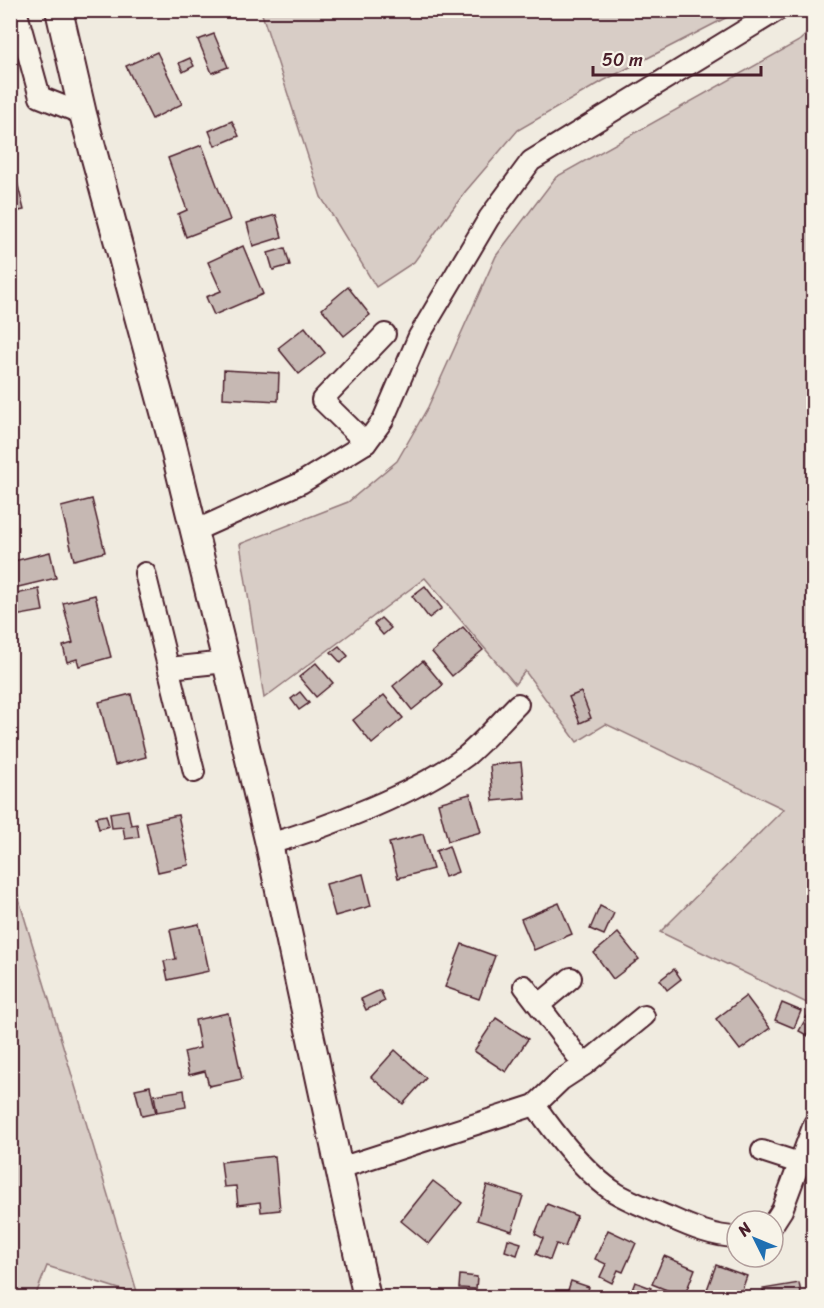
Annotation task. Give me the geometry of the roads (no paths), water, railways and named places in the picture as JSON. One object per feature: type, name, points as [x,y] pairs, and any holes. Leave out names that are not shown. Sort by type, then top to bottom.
[{"type":"street","points":[[16,10],[40,97],[83,114]]},
{"type":"street","points":[[59,10],[83,114],[173,445],[192,532],[226,662],[269,844],[367,1298]]},
{"type":"street","points":[[192,532],[301,483],[366,443],[383,420],[419,336],[489,218],[531,161],[778,10]]},
{"type":"street","points":[[366,443],[321,400],[385,334]]},
{"type":"street","points":[[145,573],[194,772]]},
{"type":"street","points":[[169,668],[226,662]]},
{"type":"street","points":[[269,844],[303,835],[426,780],[466,756],[518,704]]},
{"type":"street","points":[[539,1005],[571,978]]},
{"type":"street","points":[[524,986],[584,1065]]},
{"type":"street","points":[[340,1168],[534,1105],[561,1080],[584,1065],[644,1016]]},
{"type":"street","points":[[534,1105],[550,1127],[615,1192],[685,1224],[725,1237]]},
{"type":"street","points":[[782,1209],[813,1124]]},
{"type":"street","points":[[762,1151],[799,1163]]}]
